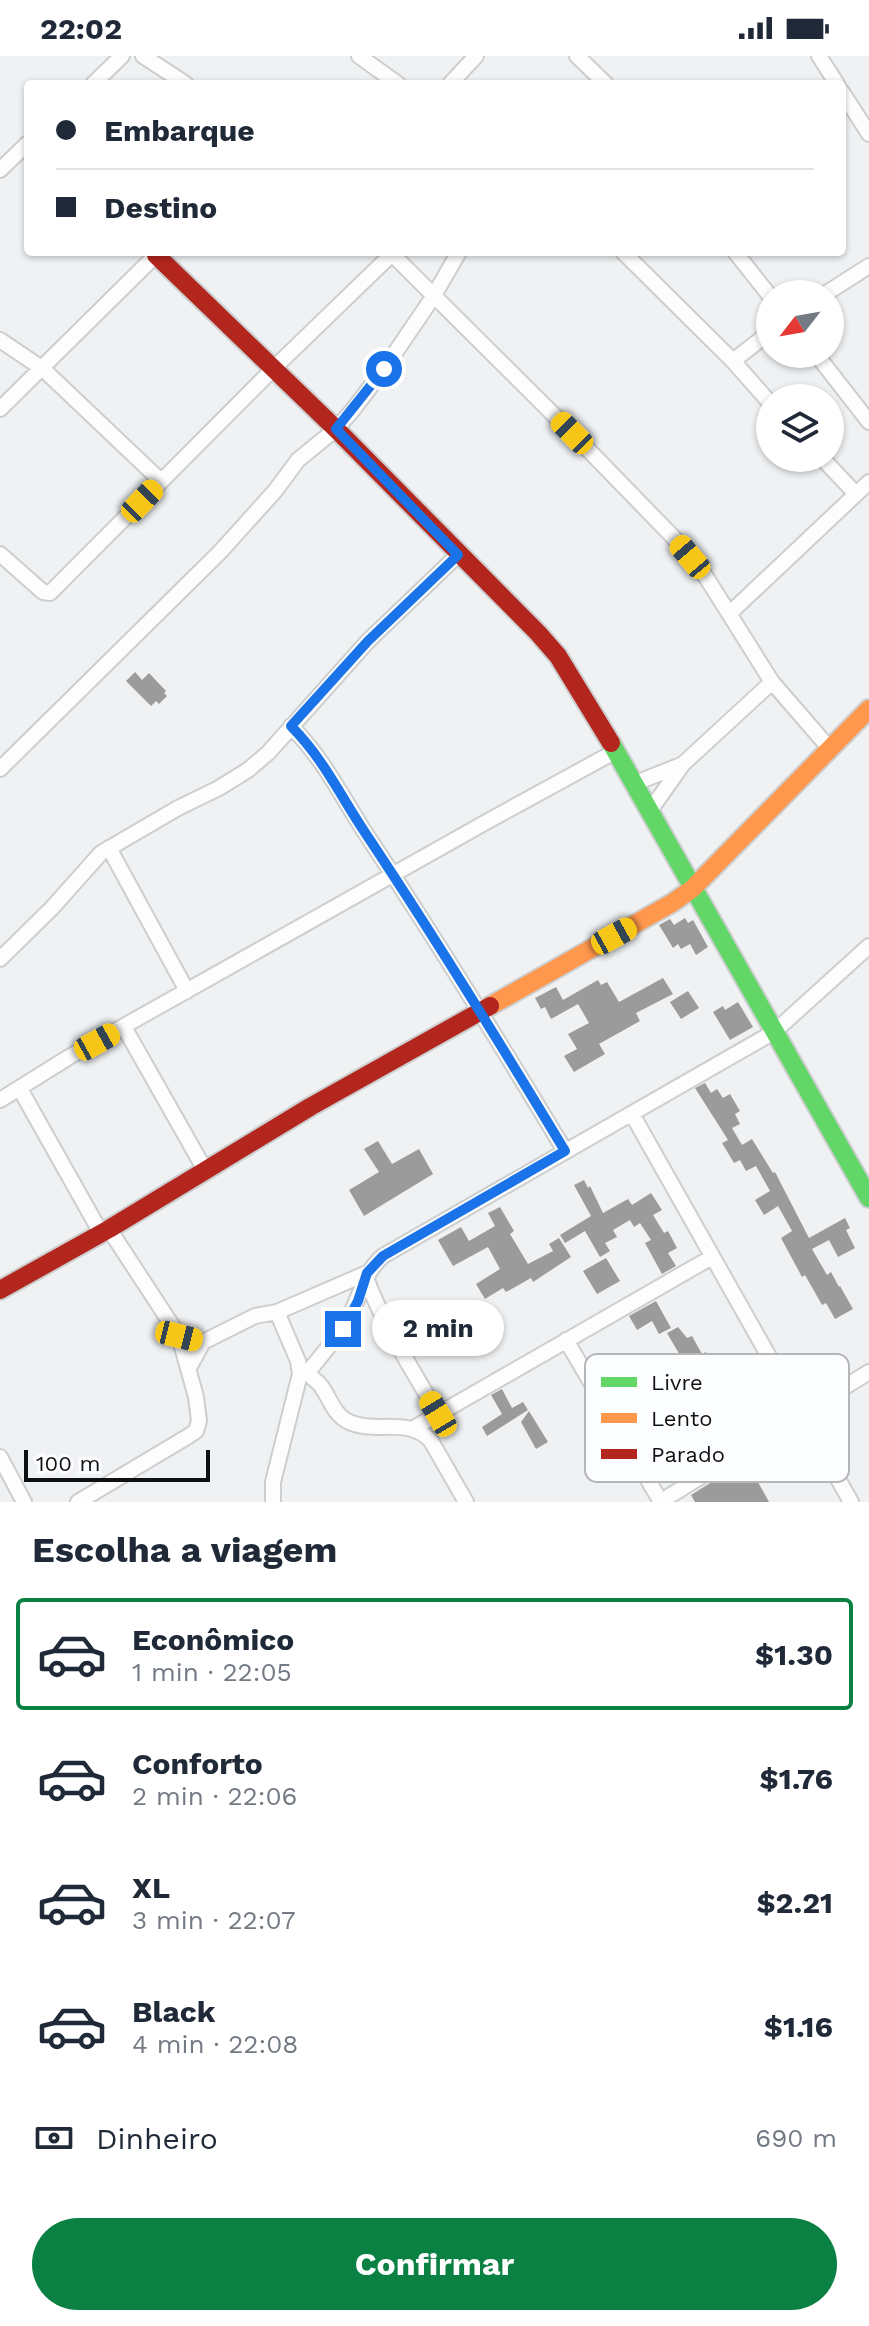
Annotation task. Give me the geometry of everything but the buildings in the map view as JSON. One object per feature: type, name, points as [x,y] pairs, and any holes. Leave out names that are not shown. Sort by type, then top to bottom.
[{"type":"street","points":[[97,80],[122,56]]},
{"type":"street","points":[[143,56],[180,80]]},
{"type":"street","points":[[359,56],[392,80]]},
{"type":"street","points":[[455,80],[476,56]]},
{"type":"street","points":[[577,56],[602,80]]},
{"type":"street","points":[[819,56],[834,80]]},
{"type":"street","points":[[846,98],[869,134]]},
{"type":"street","points":[[0,170],[24,147]]},
{"type":"street","points":[[0,409],[156,256]]},
{"type":"street","points":[[160,256],[336,429],[558,656],[616,751],[869,1198]]},
{"type":"street","points":[[0,554],[38,589],[50,593],[388,256]]},
{"type":"street","points":[[394,256],[653,515],[706,577],[772,682],[830,749]]},
{"type":"street","points":[[0,769],[220,552],[275,491],[298,460],[336,429],[384,369],[457,256]]},
{"type":"street","points":[[627,256],[756,387]]},
{"type":"street","points":[[738,256],[757,280]]},
{"type":"street","points":[[844,282],[869,266]]},
{"type":"street","points":[[0,340],[43,369],[161,481]]},
{"type":"street","points":[[733,361],[756,343]]},
{"type":"street","points":[[827,368],[869,422]]},
{"type":"street","points":[[835,472],[856,494]]},
{"type":"street","points":[[730,613],[869,482]]},
{"type":"street","points":[[0,959],[52,908],[101,853],[219,788],[268,753],[368,641],[458,555]]},
{"type":"street","points":[[649,812],[683,764],[772,682]]},
{"type":"street","points":[[0,1290],[105,1231],[310,1107],[660,911],[692,889],[869,709]]},
{"type":"street","points":[[291,726],[326,766],[565,1151]]},
{"type":"street","points":[[0,1100],[69,1057],[616,751]]},
{"type":"street","points":[[633,784],[683,764]]},
{"type":"street","points":[[109,848],[187,991]]},
{"type":"street","points":[[273,1502],[273,1482],[303,1373],[343,1329],[358,1301],[366,1275],[383,1256],[774,1032],[869,946]]},
{"type":"street","points":[[124,1027],[205,1170]]},
{"type":"street","points":[[20,1089],[105,1231],[179,1336],[196,1397],[199,1421],[196,1431],[78,1502]]},
{"type":"street","points":[[632,1114],[768,1354]]},
{"type":"street","points":[[414,1428],[712,1257]]},
{"type":"street","points":[[189,1368],[203,1342],[255,1316],[277,1312],[366,1275]]},
{"type":"street","points":[[366,1275],[376,1303],[438,1414]]},
{"type":"street","points":[[277,1312],[303,1373],[321,1386],[333,1407],[351,1423],[414,1428],[423,1432],[466,1502]]},
{"type":"street","points":[[179,1336],[203,1342]]},
{"type":"street","points":[[566,1340],[585,1372]]},
{"type":"street","points":[[321,1356],[321,1386]]},
{"type":"street","points":[[849,1385],[869,1372]]},
{"type":"street","points":[[0,1457],[5,1478],[24,1502]]},
{"type":"street","points":[[649,1482],[661,1502],[693,1482]]},
{"type":"street","points":[[840,1482],[851,1502]]},
{"type":"traffic: fast","points":[[611,743],[869,1198]]},
{"type":"traffic: slow","points":[[490,1006],[692,889],[869,709]]},
{"type":"traffic: jam","points":[[157,256],[336,429],[538,633],[558,656],[611,743]]},
{"type":"traffic: jam","points":[[0,1290],[109,1229],[310,1107],[490,1006]]},
{"type":"route","points":[[343,1329],[358,1301],[367,1273],[383,1256],[565,1151],[326,766],[291,726],[368,641],[458,555],[336,429],[384,369]]}]
